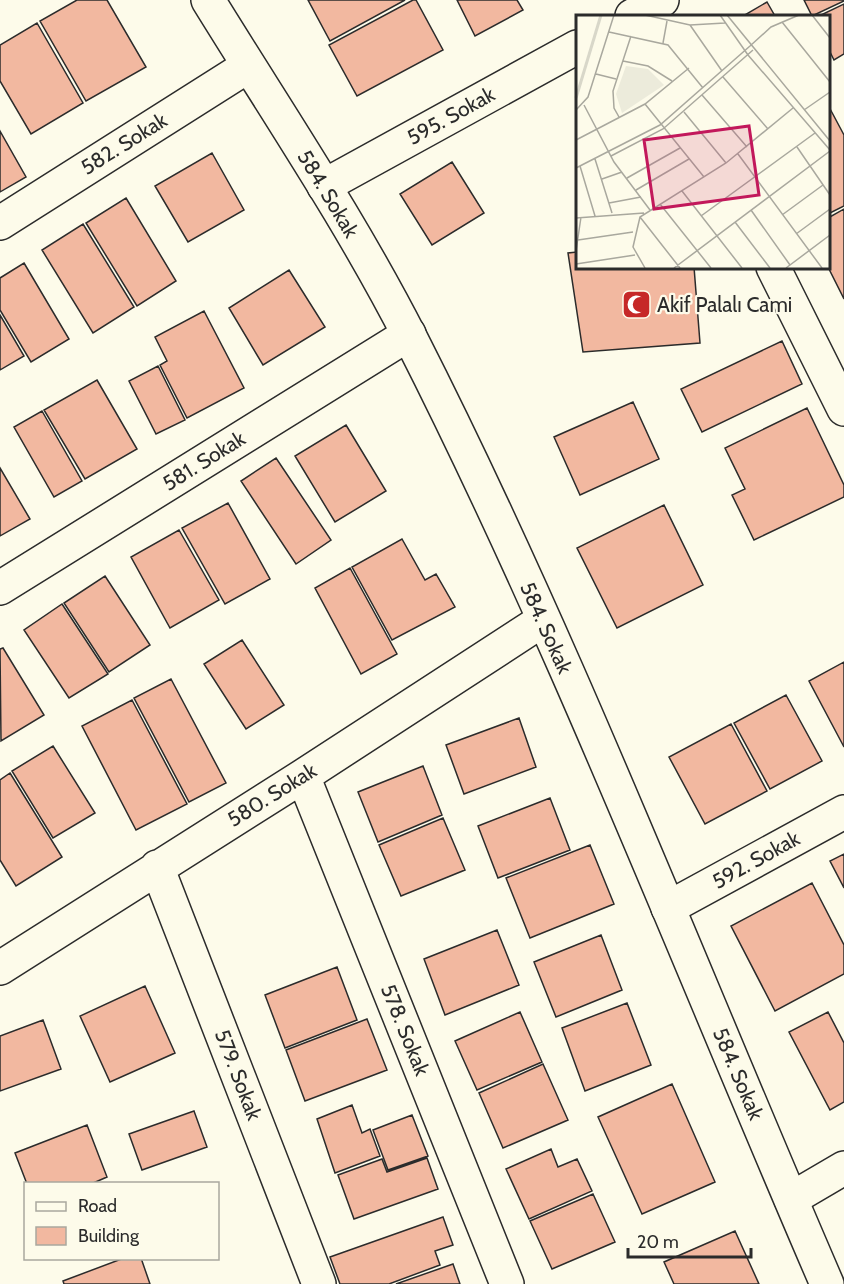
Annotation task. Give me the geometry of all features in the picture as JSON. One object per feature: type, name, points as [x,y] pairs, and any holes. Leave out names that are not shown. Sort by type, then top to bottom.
[{"type":"street","name":"584. Sokak","points":[[208,0],[324,186],[408,334],[543,620],[828,1284]]},
{"type":"street","name":"595. Sokak","points":[[324,186],[576,48]]},
{"type":"street","name":"582. Sokak","points":[[0,223],[249,66]]},
{"type":"street","points":[[773,268],[844,409]]},
{"type":"street","name":"581. Sokak","points":[[0,588],[408,334]]},
{"type":"street","name":"580. Sokak","points":[[0,968],[156,867],[303,776],[543,620]]},
{"type":"street","name":"578. Sokak","points":[[303,776],[507,1284]]},
{"type":"street","name":"592. Sokak","points":[[668,908],[844,812]]},
{"type":"street","name":"579. Sokak","points":[[156,867],[319,1284]]},
{"type":"street","points":[[791,1199],[844,1168]]},
{"type":"building","points":[[77,0],[107,0],[146,67],[86,101],[40,21]]},
{"type":"building","points":[[308,0],[405,0],[330,41]]},
{"type":"building","points":[[416,0],[443,50],[357,96],[329,45]]},
{"type":"building","points":[[457,0],[517,0],[523,10],[475,36]]},
{"type":"building","points":[[804,0],[844,0],[814,15],[812,15]]},
{"type":"building","points":[[767,2],[774,15],[745,15]]},
{"type":"building","points":[[844,4],[844,54],[834,60],[829,50],[829,15],[821,15]]},
{"type":"building","points":[[37,23],[83,103],[31,134],[0,81],[0,45]]},
{"type":"building","points":[[829,107],[844,135],[844,206],[829,214]]},
{"type":"building","points":[[0,131],[26,177],[0,192]]},
{"type":"building","points":[[212,153],[244,210],[188,242],[155,186]]},
{"type":"building","points":[[452,162],[484,213],[432,245],[400,194]]},
{"type":"building","points":[[126,198],[176,281],[137,306],[86,223]]},
{"type":"building","points":[[844,209],[844,299],[828,268],[829,217]]},
{"type":"building","points":[[83,224],[134,307],[93,333],[42,250]]},
{"type":"building","name":"Akif Palalı Cami","points":[[576,252],[576,268],[694,268],[700,343],[583,352],[568,253]]},
{"type":"building","points":[[24,263],[69,339],[31,362],[0,310],[0,278]]},
{"type":"building","points":[[289,270],[325,327],[263,365],[229,308]]},
{"type":"building","points":[[204,311],[244,388],[187,418],[160,365],[167,361],[155,337]]},
{"type":"building","points":[[0,315],[24,356],[0,370]]},
{"type":"building","points":[[782,341],[802,384],[702,432],[681,389]]},
{"type":"building","points":[[158,366],[185,420],[156,434],[129,381]]},
{"type":"building","points":[[97,380],[137,449],[85,479],[44,410]]},
{"type":"building","points":[[633,402],[659,459],[580,495],[554,437]]},
{"type":"building","points":[[807,408],[844,485],[844,497],[754,540],[732,495],[745,489],[725,448]]},
{"type":"building","points":[[42,411],[82,481],[54,497],[14,427]]},
{"type":"building","points":[[346,425],[386,491],[335,522],[295,456]]},
{"type":"building","points":[[276,458],[331,540],[296,564],[241,481]]},
{"type":"building","points":[[0,468],[30,519],[0,536]]},
{"type":"building","points":[[228,503],[270,579],[225,604],[182,528]]},
{"type":"building","points":[[664,505],[703,585],[617,628],[577,548]]},
{"type":"building","points":[[179,530],[219,600],[170,628],[131,557]]},
{"type":"building","points":[[402,539],[425,580],[436,574],[455,607],[392,640],[352,567]]},
{"type":"building","points":[[350,568],[397,654],[361,674],[315,588]]},
{"type":"building","points":[[105,576],[150,645],[109,672],[64,603]]},
{"type":"building","points":[[62,604],[108,674],[69,698],[24,630]]},
{"type":"building","points":[[242,640],[284,705],[246,729],[204,664]]},
{"type":"building","points":[[3,648],[44,715],[1,741],[0,649]]},
{"type":"building","points":[[844,662],[844,747],[809,681]]},
{"type":"building","points":[[171,679],[226,783],[189,802],[134,698]]},
{"type":"building","points":[[786,695],[822,761],[770,789],[734,723]]},
{"type":"building","points":[[132,700],[187,804],[136,830],[82,726]]},
{"type":"building","points":[[519,718],[536,767],[464,794],[446,745]]},
{"type":"building","points":[[731,724],[767,791],[705,824],[669,757]]},
{"type":"building","points":[[53,746],[95,813],[53,838],[12,771]]},
{"type":"building","points":[[423,766],[442,815],[378,842],[358,792]]},
{"type":"building","points":[[10,773],[62,857],[16,886],[0,860],[0,780]]},
{"type":"building","points":[[550,798],[570,850],[498,878],[478,826]]},
{"type":"building","points":[[443,818],[465,870],[401,896],[379,845]]},
{"type":"building","points":[[590,845],[614,904],[530,938],[506,878]]},
{"type":"building","points":[[844,854],[844,888],[830,861]]},
{"type":"building","points":[[812,883],[844,945],[844,974],[775,1011],[731,926]]},
{"type":"building","points":[[497,930],[519,985],[445,1015],[424,959]]},
{"type":"building","points":[[601,935],[622,990],[556,1017],[534,962]]},
{"type":"building","points":[[337,967],[357,1020],[285,1048],[265,995]]},
{"type":"building","points":[[145,986],[175,1053],[110,1082],[80,1016]]},
{"type":"building","points":[[627,1003],[651,1065],[585,1091],[562,1028]]},
{"type":"building","points":[[520,1012],[542,1062],[477,1090],[455,1041]]},
{"type":"building","points":[[828,1012],[844,1043],[844,1102],[830,1110],[789,1032]]},
{"type":"building","points":[[367,1019],[387,1070],[305,1101],[286,1050]]},
{"type":"building","points":[[43,1020],[61,1069],[0,1091],[0,1036]]},
{"type":"building","points":[[543,1064],[568,1120],[503,1148],[479,1093]]},
{"type":"building","points":[[672,1084],[715,1182],[642,1214],[598,1117]]},
{"type":"building","points":[[352,1105],[362,1133],[370,1129],[380,1156],[335,1173],[317,1119]]},
{"type":"building","points":[[194,1111],[207,1147],[142,1170],[129,1134]]},
{"type":"building","points":[[412,1115],[428,1156],[388,1170],[373,1130]]},
{"type":"building","points":[[87,1125],[107,1177],[96,1182],[26,1182],[15,1153]]},
{"type":"building","points":[[551,1149],[558,1167],[577,1159],[592,1191],[529,1219],[506,1169]]},
{"type":"building","points":[[427,1158],[438,1189],[354,1219],[338,1175],[382,1159],[387,1172]]},
{"type":"building","points":[[593,1194],[615,1242],[552,1269],[530,1221]]},
{"type":"building","points":[[443,1217],[453,1245],[435,1251],[440,1265],[389,1284],[340,1284],[330,1257]]},
{"type":"building","points":[[735,1231],[759,1284],[674,1284],[664,1262]]},
{"type":"building","points":[[119,1260],[142,1260],[150,1284],[64,1284],[63,1281]]},
{"type":"building","points":[[453,1264],[460,1284],[396,1284]]},
{"type":"place","name":"Akif Palalı Cami","points":[[636,305]]}]
